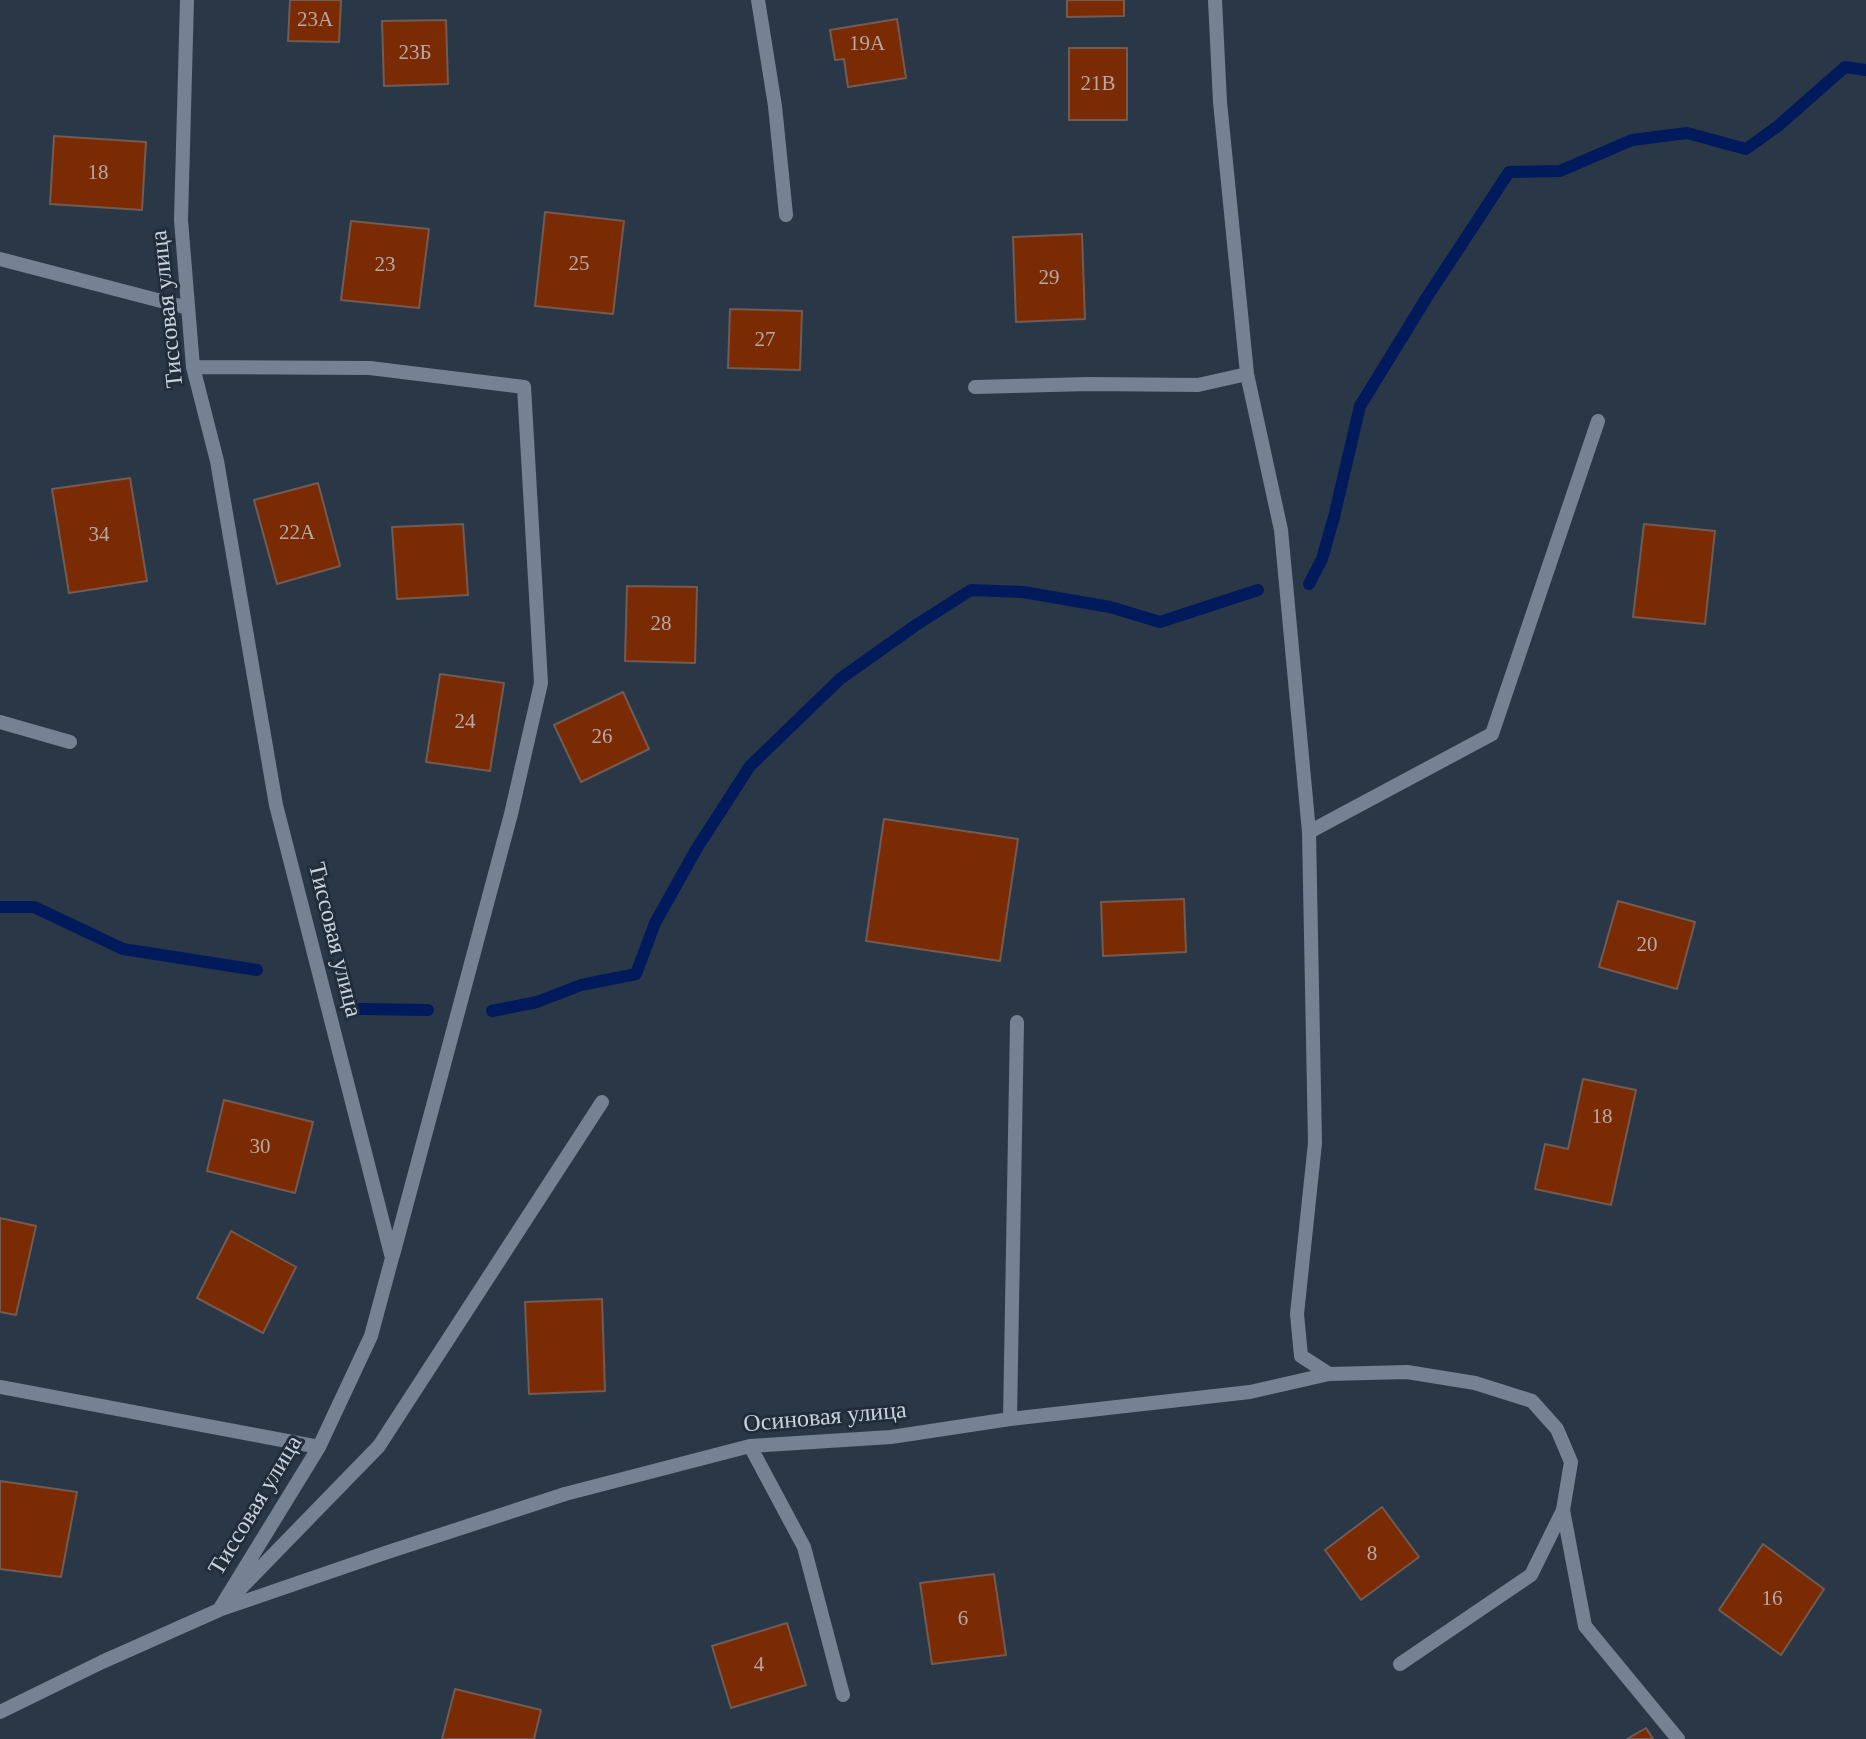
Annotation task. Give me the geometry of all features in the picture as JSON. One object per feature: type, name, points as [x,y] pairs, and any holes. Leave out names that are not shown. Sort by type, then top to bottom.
[{"type":"street","name":"Тиссовая улица","points":[[0,1712],[102,1662],[219,1610],[319,1447],[371,1336],[392,1258],[276,805],[217,461],[193,367],[181,220],[187,0]]},
{"type":"street","points":[[758,0],[775,106],[786,215]]},
{"type":"street","points":[[1215,0],[1220,102],[1247,374],[1281,530],[1309,832],[1315,1143],[1297,1314],[1301,1356],[1329,1374]]},
{"type":"street","points":[[0,259],[188,308]]},
{"type":"street","points":[[193,367],[370,368],[524,387],[541,683],[507,828],[392,1258]]},
{"type":"street","points":[[975,387],[1198,385],[1247,374]]},
{"type":"street","points":[[1309,832],[1492,734],[1598,421]]},
{"type":"street","points":[[0,722],[70,742]]},
{"type":"street","points":[[1010,1419],[1017,1022]]},
{"type":"street","points":[[219,1610],[379,1446],[602,1102]]},
{"type":"street","name":"Осиновая улица","points":[[219,1610],[565,1494],[750,1446],[891,1437],[1010,1419],[1250,1392],[1329,1374],[1407,1372],[1475,1383],[1532,1401],[1557,1429],[1571,1462],[1563,1510]]},
{"type":"street","points":[[0,1387],[319,1447]]},
{"type":"street","points":[[750,1446],[804,1547],[843,1695]]},
{"type":"street","points":[[1400,1664],[1531,1575],[1563,1510]]},
{"type":"street","points":[[1563,1510],[1585,1626],[1678,1739]]},
{"type":"building","points":[[290,0],[341,0],[339,42],[288,41]]},
{"type":"building","points":[[1067,0],[1124,0],[1124,16],[1067,17]]},
{"type":"building","points":[[897,19],[906,78],[848,87],[844,59],[835,60],[830,30]]},
{"type":"building","points":[[446,20],[448,84],[384,86],[382,21]]},
{"type":"building","points":[[1069,48],[1127,48],[1127,120],[1069,120]]},
{"type":"building","points":[[54,136],[146,142],[142,210],[50,204]]},
{"type":"building","points":[[545,212],[624,221],[613,314],[535,306]]},
{"type":"building","points":[[351,221],[429,229],[419,308],[341,300]]},
{"type":"building","points":[[1082,234],[1085,319],[1016,322],[1013,237]]},
{"type":"building","points":[[730,309],[802,311],[800,370],[728,368]]},
{"type":"building","points":[[130,478],[147,581],[69,593],[52,489]]},
{"type":"building","points":[[318,483],[340,566],[277,584],[254,500]]},
{"type":"building","points":[[463,524],[468,595],[397,599],[392,527]]},
{"type":"building","points":[[1644,524],[1715,531],[1705,624],[1633,617]]},
{"type":"building","points":[[627,586],[697,587],[695,663],[625,661]]},
{"type":"building","points":[[440,674],[504,683],[490,771],[426,762]]},
{"type":"building","points":[[623,692],[649,749],[581,782],[554,725]]},
{"type":"building","points":[[884,819],[1018,839],[1000,961],[866,941]]},
{"type":"building","points":[[1184,899],[1186,952],[1103,956],[1101,902]]},
{"type":"building","points":[[1618,901],[1695,922],[1677,989],[1599,967]]},
{"type":"building","points":[[1583,1079],[1636,1090],[1611,1205],[1535,1189],[1545,1144],[1568,1149]]},
{"type":"building","points":[[224,1100],[313,1122],[295,1193],[207,1171]]},
{"type":"building","points":[[0,1218],[36,1226],[16,1315],[0,1312]]},
{"type":"building","points":[[231,1231],[296,1267],[263,1333],[197,1298]]},
{"type":"building","points":[[602,1299],[605,1391],[529,1394],[525,1302]]},
{"type":"building","points":[[0,1481],[77,1492],[61,1577],[0,1569]]},
{"type":"building","points":[[1382,1507],[1419,1557],[1361,1600],[1325,1550]]},
{"type":"building","points":[[1763,1544],[1824,1589],[1781,1655],[1719,1610]]},
{"type":"building","points":[[994,1574],[1006,1655],[932,1664],[920,1583]]},
{"type":"building","points":[[787,1623],[806,1685],[731,1708],[712,1646]]},
{"type":"building","points":[[455,1689],[541,1710],[534,1739],[442,1739]]},
{"type":"building","points":[[1646,1728],[1653,1739],[1627,1739]]},
{"type":"waterway","points":[[1309,584],[1322,559],[1360,406],[1509,172],[1560,171],[1632,140],[1687,133],[1746,149],[1778,126],[1845,67],[1866,70]]},
{"type":"waterway","points":[[492,1011],[537,1002],[581,985],[636,974],[655,923],[697,848],[750,766],[840,679],[971,590],[1023,592],[1110,607],[1160,622],[1258,590]]},
{"type":"waterway","points":[[0,907],[34,907],[123,949],[257,970]]},
{"type":"waterway","points":[[361,1009],[428,1010]]}]
